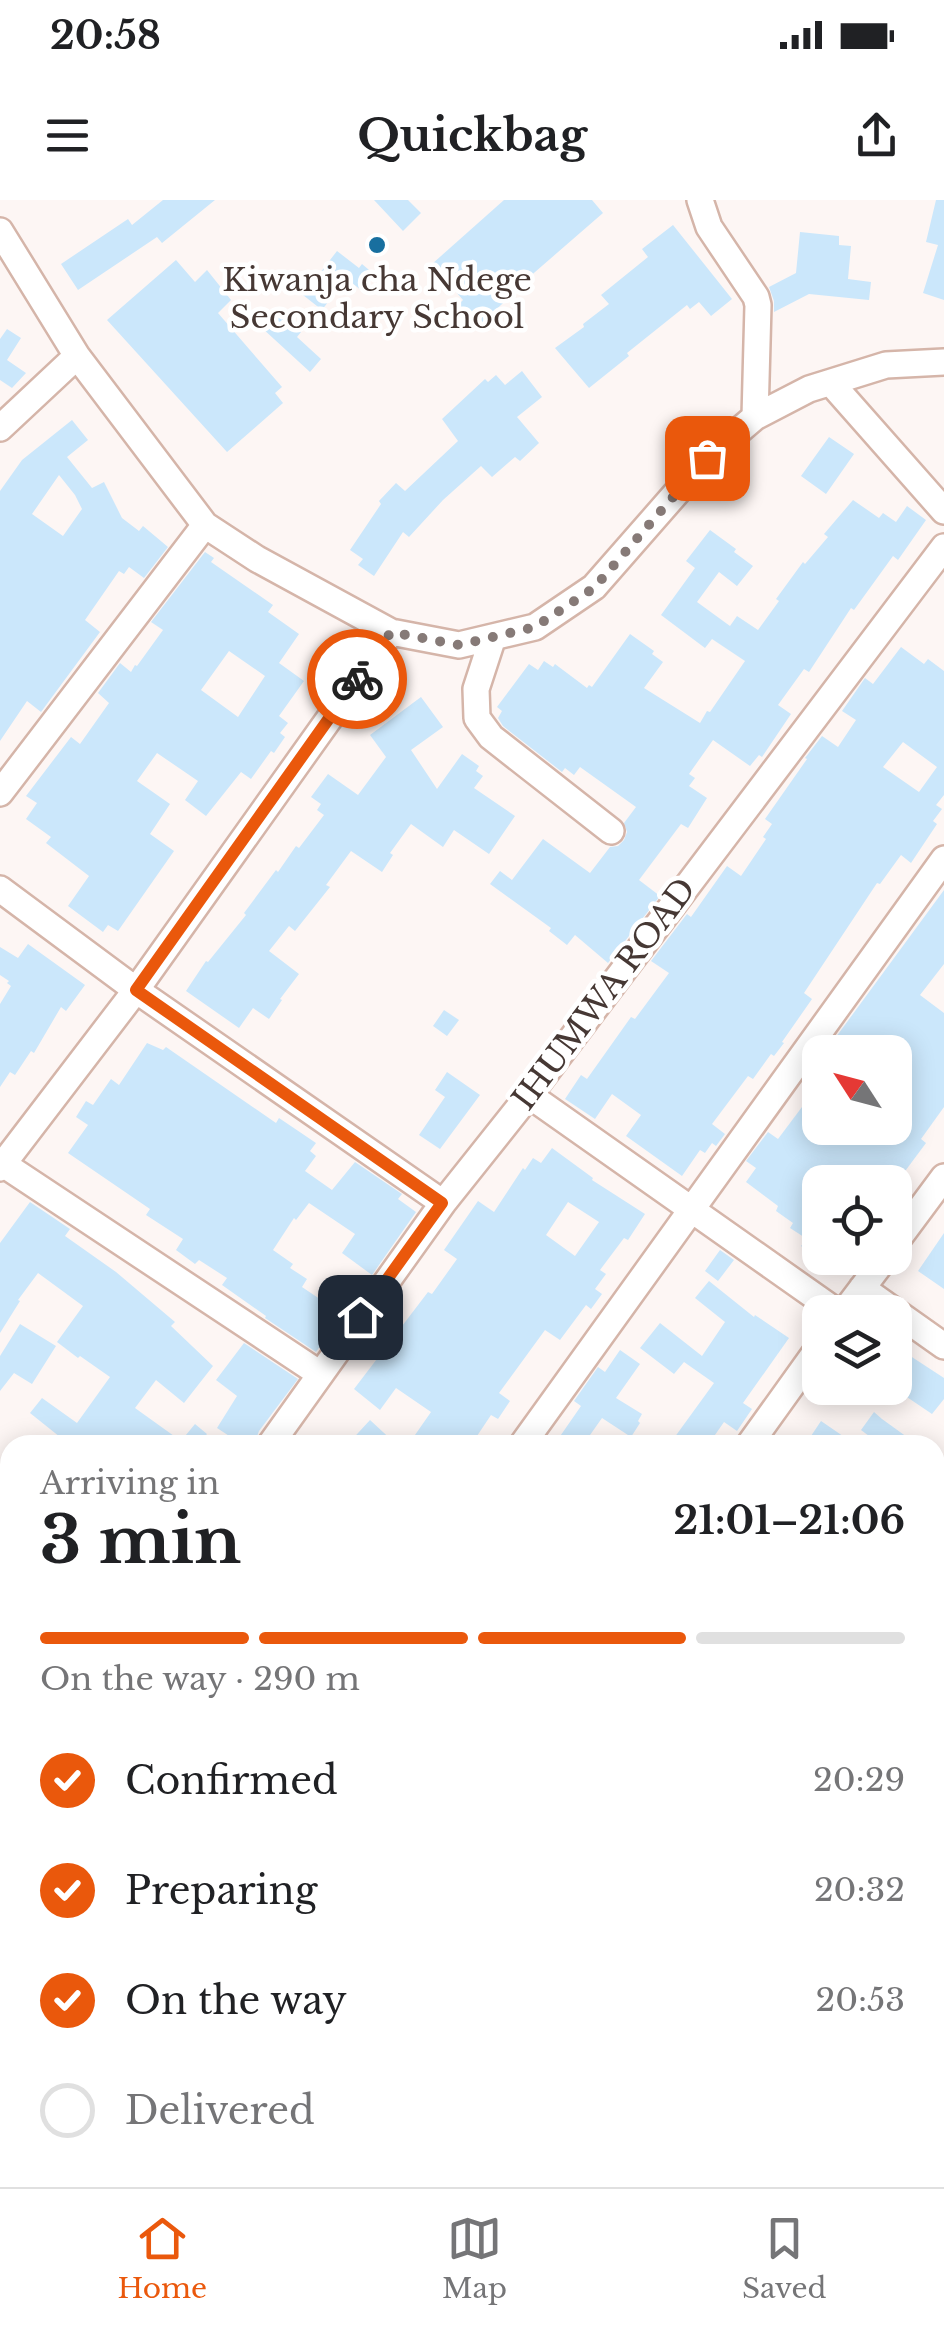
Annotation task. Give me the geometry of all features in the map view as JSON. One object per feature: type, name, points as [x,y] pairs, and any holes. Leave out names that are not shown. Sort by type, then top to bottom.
[{"type":"street","points":[[700,200],[709,227],[758,305],[755,417]]},
{"type":"street","points":[[0,231],[77,356],[205,525],[257,559],[391,632],[459,645],[535,627],[594,588],[707,458],[755,417],[809,390],[886,365],[944,362]]},
{"type":"street","points":[[0,428],[77,356]]},
{"type":"street","points":[[831,383],[944,511]]},
{"type":"street","points":[[0,794],[205,525]]},
{"type":"street","name":"IHUMWA ROAD","points":[[277,1435],[442,1203],[529,1095],[944,547]]},
{"type":"street","points":[[320,1374],[1,1165],[136,990],[391,632]]},
{"type":"street","points":[[493,637],[476,689],[477,718],[490,737],[611,830]]},
{"type":"street","points":[[529,1435],[944,859]]},
{"type":"street","points":[[0,889],[136,990],[442,1203]]},
{"type":"street","points":[[529,1095],[815,1295]]},
{"type":"street","points":[[912,1220],[944,1177]]},
{"type":"street","points":[[856,1295],[872,1275]]},
{"type":"street","points":[[862,1288],[944,1346]]},
{"type":"street","points":[[756,1435],[802,1371]]},
{"type":"building","points":[[163,200],[215,200],[162,243],[157,237],[78,290],[61,264],[128,219],[132,225]]},
{"type":"building","points":[[374,200],[408,200],[421,213],[403,231]]},
{"type":"building","points":[[504,200],[592,200],[603,213],[478,326],[458,305],[463,300],[432,264]]},
{"type":"building","points":[[936,200],[944,200],[944,300],[923,293],[938,245],[926,242]]},
{"type":"building","points":[[673,225],[732,299],[711,316],[699,302],[690,309],[687,305],[589,388],[555,348],[609,304],[601,295],[648,257],[642,249]]},
{"type":"building","points":[[800,232],[839,236],[839,245],[851,246],[848,279],[871,282],[869,300],[809,294],[774,312],[769,287],[796,273]]},
{"type":"building","points":[[337,251],[375,275],[362,291],[346,278],[322,310],[303,295]]},
{"type":"building","points":[[176,260],[195,282],[207,270],[231,300],[218,313],[282,387],[275,393],[283,403],[227,452],[107,320]]},
{"type":"building","points":[[281,310],[301,332],[297,337],[321,359],[310,372],[262,328]]},
{"type":"building","points":[[7,329],[21,338],[7,360],[26,373],[12,388],[0,380],[0,339]]},
{"type":"building","points":[[522,371],[542,397],[517,417],[539,443],[520,461],[515,457],[492,477],[481,466],[409,537],[403,532],[374,576],[358,565],[363,559],[350,550],[381,504],[379,501],[396,483],[405,491],[458,441],[442,419],[485,379],[488,382],[496,375],[505,385]]},
{"type":"building","points":[[72,420],[88,440],[67,457],[92,488],[104,482],[122,518],[139,531],[143,526],[168,547],[144,578],[129,567],[124,574],[119,571],[85,620],[100,632],[41,712],[27,701],[0,741],[0,491],[22,460]],"holes":[[[59,475],[82,509],[63,536],[32,514]]]},
{"type":"building","points":[[829,437],[854,454],[826,494],[801,476]]},
{"type":"building","points":[[853,500],[879,518],[883,513],[896,522],[907,506],[926,520],[898,560],[893,556],[854,610],[851,608],[809,672],[804,669],[778,705],[791,714],[762,757],[759,755],[750,766],[713,740],[689,774],[695,778],[689,786],[707,798],[688,828],[681,824],[639,880],[660,896],[608,963],[575,935],[567,945],[549,931],[551,928],[490,884],[500,871],[512,880],[543,839],[590,873],[610,847],[624,840],[624,823],[636,807],[580,767],[574,775],[565,768],[562,772],[503,726],[498,718],[502,711],[497,707],[529,664],[538,670],[544,661],[553,667],[555,664],[587,688],[592,687],[630,634],[663,662],[644,688],[700,723],[745,661],[712,639],[705,648],[661,615],[695,568],[686,561],[710,530],[736,549],[734,552],[753,566],[737,586],[719,572],[697,602],[730,626],[737,616],[758,630],[803,562],[828,537],[824,534]]},
{"type":"building","points":[[205,552],[214,558],[211,562],[273,605],[268,612],[299,634],[279,663],[304,681],[279,716],[288,723],[280,733],[285,737],[274,753],[271,751],[251,779],[241,772],[206,816],[185,800],[198,781],[157,753],[137,781],[170,804],[150,834],[174,851],[118,931],[108,925],[103,932],[68,906],[89,876],[46,843],[51,837],[26,819],[37,803],[26,796],[71,737],[80,744],[109,703],[98,693],[120,663],[131,672],[163,630],[151,622]],"holes":[[[229,651],[265,676],[238,717],[201,690]]]},
{"type":"building","points":[[901,647],[924,664],[928,659],[944,671],[944,795],[936,805],[942,809],[933,821],[937,824],[911,863],[901,855],[877,883],[804,993],[812,999],[784,1043],[753,1079],[748,1076],[712,1124],[725,1134],[716,1146],[712,1143],[705,1153],[700,1150],[682,1176],[626,1136],[641,1115],[612,1094],[595,1119],[565,1099],[581,1075],[587,1079],[631,1017],[635,1019],[669,973],[651,961],[687,914],[691,917],[727,866],[741,876],[766,839],[763,837],[772,824],[765,819],[805,758],[822,736],[838,747],[856,720],[842,711],[865,678],[873,684]],"holes":[[[903,742],[937,767],[919,792],[883,767]]]},
{"type":"building","points":[[421,697],[443,727],[411,750],[437,789],[462,754],[479,766],[476,771],[483,776],[474,788],[515,816],[489,854],[454,830],[443,847],[411,824],[382,872],[351,851],[326,885],[330,887],[295,931],[289,926],[269,951],[299,974],[269,1019],[253,1008],[239,1028],[186,991],[276,870],[324,815],[317,810],[321,804],[311,797],[328,774],[358,795],[386,757],[370,735]]},
{"type":"building","points":[[944,890],[944,964],[920,995],[944,1013],[944,1107],[921,1139],[926,1143],[910,1165],[802,1165],[802,1236],[790,1228],[793,1223],[776,1211],[778,1206],[746,1182],[756,1168],[746,1161],[768,1132],[778,1139],[802,1107],[802,1145],[912,1145],[912,1035],[837,1035]]},
{"type":"building","points":[[28,944],[85,985],[66,1011],[61,1007],[34,1053],[31,1051],[15,1075],[10,1072],[0,1087],[0,1004],[11,986],[0,975],[0,947],[18,958]]},
{"type":"building","points":[[444,1010],[459,1020],[447,1036],[433,1026]]},
{"type":"building","points":[[147,1043],[163,1050],[166,1047],[276,1123],[279,1118],[316,1143],[310,1151],[316,1156],[305,1171],[332,1190],[355,1162],[402,1194],[398,1199],[416,1212],[372,1275],[342,1253],[355,1234],[309,1203],[294,1218],[273,1250],[307,1279],[302,1287],[342,1314],[316,1352],[222,1285],[227,1278],[199,1260],[195,1264],[176,1250],[183,1239],[146,1215],[150,1209],[68,1153],[88,1125],[76,1117],[86,1101],[93,1105],[111,1079],[119,1085]]},
{"type":"building","points":[[447,1072],[480,1095],[440,1149],[419,1135],[445,1097],[435,1090]]},
{"type":"building","points":[[552,1148],[645,1214],[628,1240],[624,1238],[600,1270],[606,1274],[595,1289],[602,1294],[591,1309],[586,1305],[560,1340],[545,1330],[499,1393],[510,1401],[498,1419],[491,1415],[478,1435],[415,1435],[431,1412],[396,1388],[380,1410],[354,1389],[457,1259],[444,1250],[478,1201],[494,1212],[533,1158],[541,1163]],"holes":[[[568,1202],[599,1222],[575,1256],[546,1235]]]},
{"type":"building","points":[[30,1202],[70,1229],[65,1236],[116,1272],[175,1322],[171,1326],[213,1366],[184,1403],[156,1380],[135,1408],[173,1435],[58,1435],[30,1413],[42,1398],[77,1423],[110,1377],[57,1342],[83,1306],[38,1273],[0,1333],[0,1243]]},
{"type":"building","points":[[944,1233],[944,1289],[918,1271]]},
{"type":"building","points":[[720,1250],[734,1260],[718,1281],[705,1271]]},
{"type":"building","points":[[709,1281],[754,1317],[789,1338],[743,1403],[752,1409],[737,1431],[724,1422],[715,1435],[676,1435],[714,1383],[684,1362],[674,1374],[640,1348],[660,1323],[702,1356],[725,1322],[695,1298]]},
{"type":"building","points":[[20,1324],[56,1346],[32,1384],[14,1373],[0,1391],[0,1356]]},
{"type":"building","points":[[244,1343],[298,1379],[258,1435],[228,1435],[217,1428],[237,1396],[216,1380]]},
{"type":"building","points":[[620,1350],[640,1364],[616,1398],[642,1414],[632,1435],[602,1418],[590,1435],[561,1435],[581,1406],[574,1401],[598,1367],[605,1372]]},
{"type":"building","points":[[912,1357],[944,1378],[944,1399],[932,1414],[912,1400]]},
{"type":"building","points":[[874,1412],[904,1435],[868,1435],[861,1430]]},
{"type":"building","points":[[370,1420],[386,1435],[356,1435]]},
{"type":"building","points":[[821,1421],[841,1435],[812,1435]]},
{"type":"building","points":[[195,1424],[206,1435],[186,1435]]},
{"type":"way so far","points":[[357,679],[391,632],[459,645],[535,627],[594,588],[707,458]]},
{"type":"place","name":"Kiwanja cha Ndege Secondary School","points":[[377,245]]},
{"type":"route","points":[[357,679],[136,990],[442,1203],[360,1317]]}]
